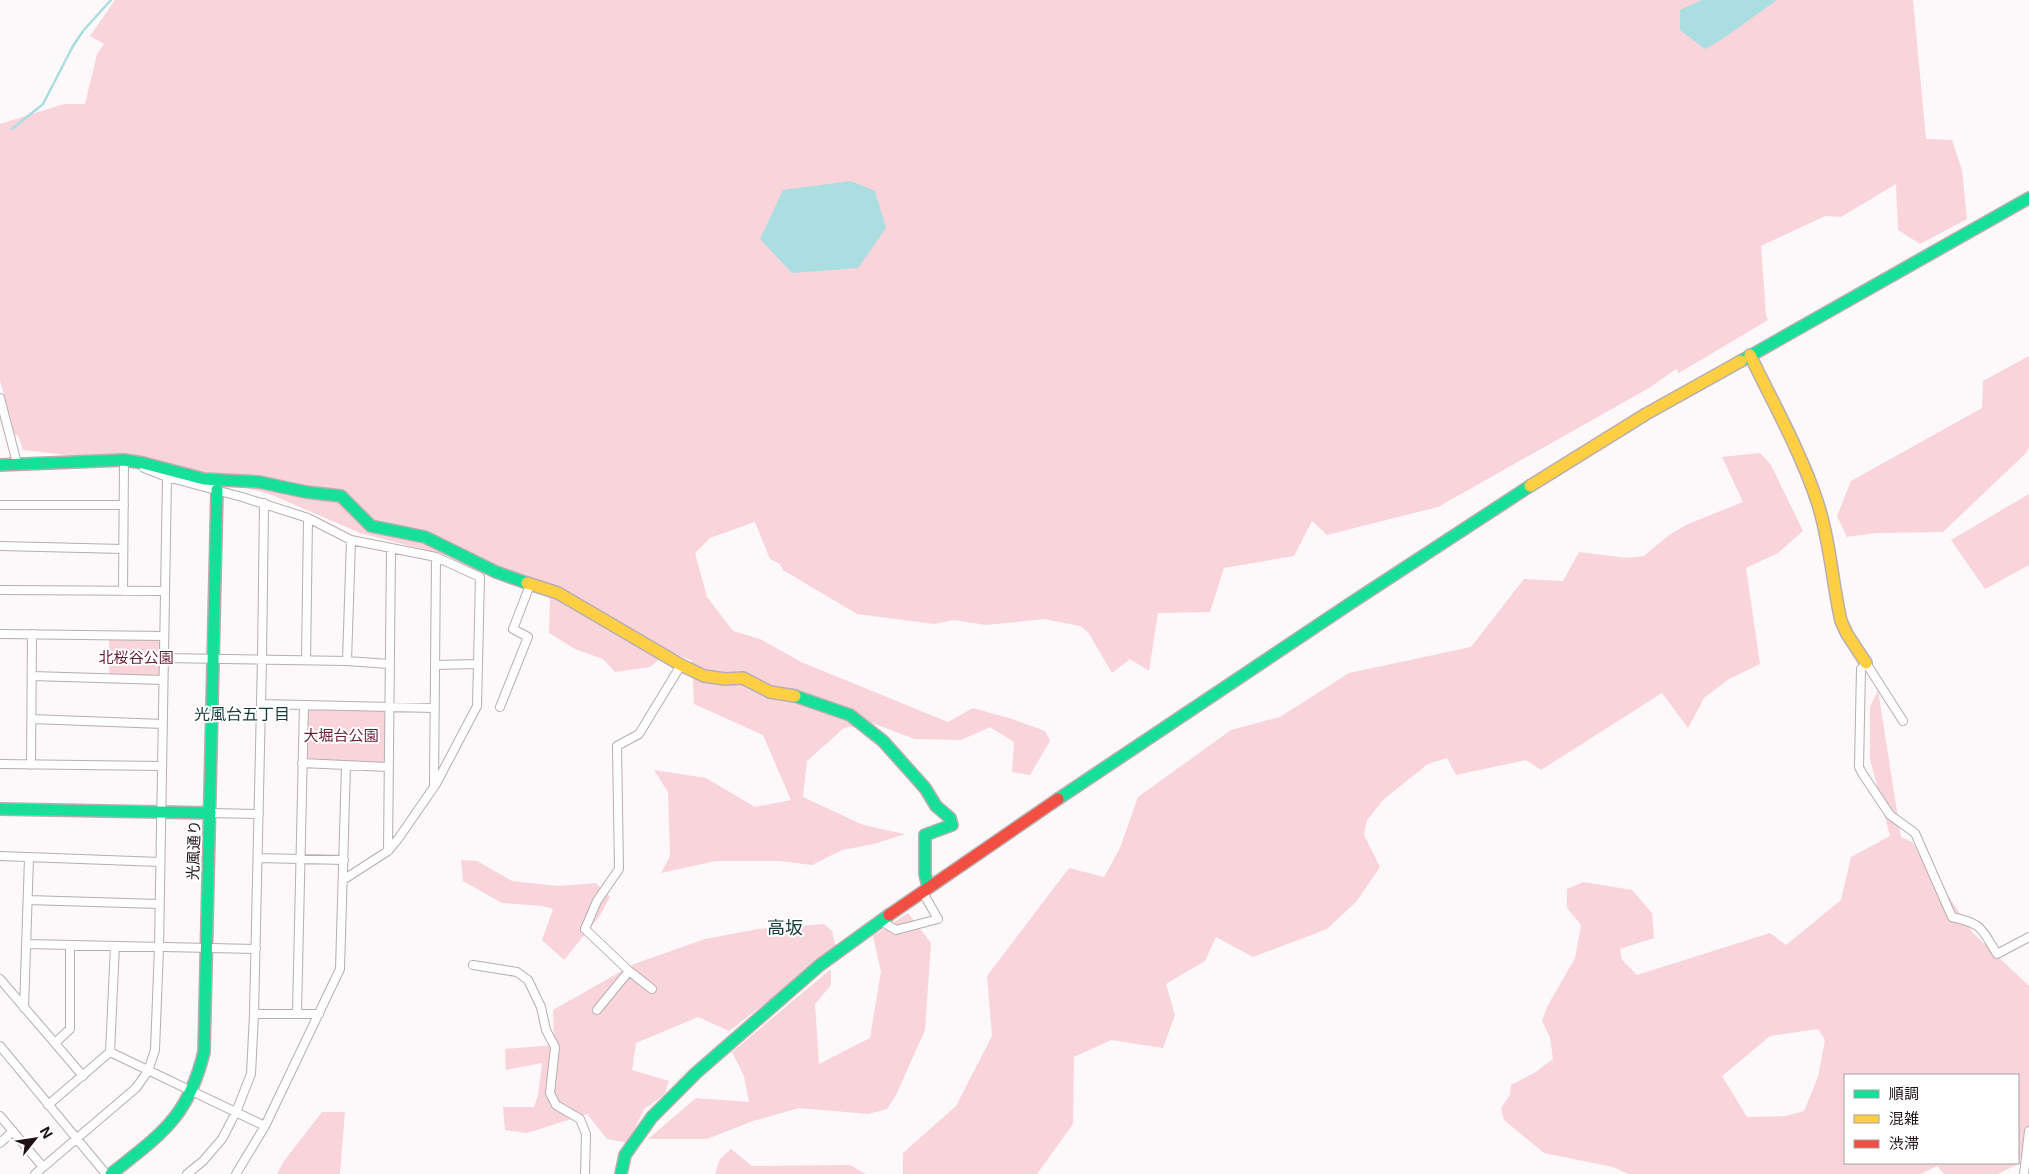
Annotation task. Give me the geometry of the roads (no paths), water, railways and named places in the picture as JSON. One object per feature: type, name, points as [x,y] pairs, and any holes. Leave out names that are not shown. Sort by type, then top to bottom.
[{"type":"street","points":[[621,1174],[625,1155],[652,1116],[696,1073],[820,965],[925,889],[1500,505],[1646,414],[2029,198]]},
{"type":"street","points":[[1750,355],[1787,431],[1817,502],[1825,532],[1841,621],[1847,634],[1903,721]]},
{"type":"street","points":[[0,398],[17,463]]},
{"type":"street","points":[[0,465],[124,460],[204,479],[259,482],[306,492],[341,496],[371,526],[426,537],[496,572],[558,593],[681,665],[704,676],[725,679],[743,678],[770,692],[791,694],[850,715],[883,741],[925,788],[936,806],[950,818],[952,825],[946,828],[935,828],[925,835],[925,889],[938,919],[896,930],[881,921]]},
{"type":"street","points":[[124,460],[167,477],[264,503],[308,518],[351,540],[436,557],[480,577],[477,706],[434,787],[388,851],[343,880]]},
{"type":"street","points":[[123,591],[124,460]]},
{"type":"street","points":[[34,1174],[136,1088],[149,1070],[155,1050],[159,947],[167,477]]},
{"type":"street","name":"光風通り","points":[[111,1174],[170,1125],[184,1108],[200,1073],[204,1052],[217,490]]},
{"type":"street","points":[[187,1174],[203,1161],[222,1139],[236,1112],[251,1074],[256,949],[264,503]]},
{"type":"street","points":[[0,505],[124,506]]},
{"type":"street","points":[[306,660],[308,518]]},
{"type":"street","points":[[348,661],[351,540]]},
{"type":"street","points":[[0,546],[124,549]]},
{"type":"street","points":[[388,851],[387,768],[391,549]]},
{"type":"street","points":[[434,787],[436,557]]},
{"type":"street","points":[[500,707],[528,637],[513,629],[530,585]]},
{"type":"street","points":[[0,590],[165,591]]},
{"type":"street","points":[[0,634],[164,636]]},
{"type":"street","points":[[32,634],[32,765]]},
{"type":"street","points":[[164,658],[348,661],[389,664]]},
{"type":"street","points":[[1866,663],[1860,669],[1859,768],[1890,815],[1915,833],[1952,917],[1974,922],[1982,929],[1997,954],[2029,937]]},
{"type":"street","points":[[434,664],[477,664]]},
{"type":"street","points":[[652,989],[629,971],[585,929],[597,901],[619,869],[617,746],[639,734],[681,665]]},
{"type":"street","points":[[32,676],[163,680]]},
{"type":"street","points":[[261,704],[434,708]]},
{"type":"street","points":[[297,1013],[304,705]]},
{"type":"street","points":[[32,719],[163,724]]},
{"type":"street","points":[[0,764],[162,766]]},
{"type":"street","points":[[302,764],[387,768]]},
{"type":"street","points":[[236,1174],[266,1126],[340,969],[346,766]]},
{"type":"street","points":[[0,809],[259,814]]},
{"type":"street","points":[[0,856],[160,862]]},
{"type":"street","points":[[24,1008],[29,858]]},
{"type":"street","points":[[258,858],[344,860]]},
{"type":"street","points":[[28,900],[159,904]]},
{"type":"street","points":[[27,944],[256,949]]},
{"type":"street","points":[[55,1043],[70,1028],[70,945]]},
{"type":"street","points":[[48,1105],[110,1052],[115,946]]},
{"type":"street","points":[[473,965],[516,972],[528,980],[541,1007],[546,1030],[555,1047],[550,1093],[556,1105],[580,1119],[586,1134],[585,1174]]},
{"type":"street","points":[[597,1010],[629,971]]},
{"type":"street","points":[[0,979],[83,1076]]},
{"type":"street","points":[[254,1014],[319,1014]]},
{"type":"street","points":[[0,1046],[106,1174]]},
{"type":"street","points":[[110,1052],[266,1126]]},
{"type":"street","points":[[0,1116],[43,1167]]},
{"type":"street","points":[[0,1143],[13,1131]]},
{"type":"street","points":[[2024,1174],[2029,1131]]},
{"type":"water","points":[[1702,0],[1777,0],[1721,40],[1705,49],[1680,30],[1680,10]]},
{"type":"water","points":[[851,181],[875,191],[886,228],[858,268],[792,273],[760,239],[783,190]]},
{"type":"waterway","points":[[12,129],[43,104],[73,46],[83,31],[111,0]]},
{"type":"district","name":"光風台五丁目","points":[[242,714]]},
{"type":"district","name":"高坂","points":[[785,928]]},
{"type":"park label","name":"北桜谷公園","points":[[136,658]]},
{"type":"park label","name":"大堀台公園","points":[[341,736]]}]
